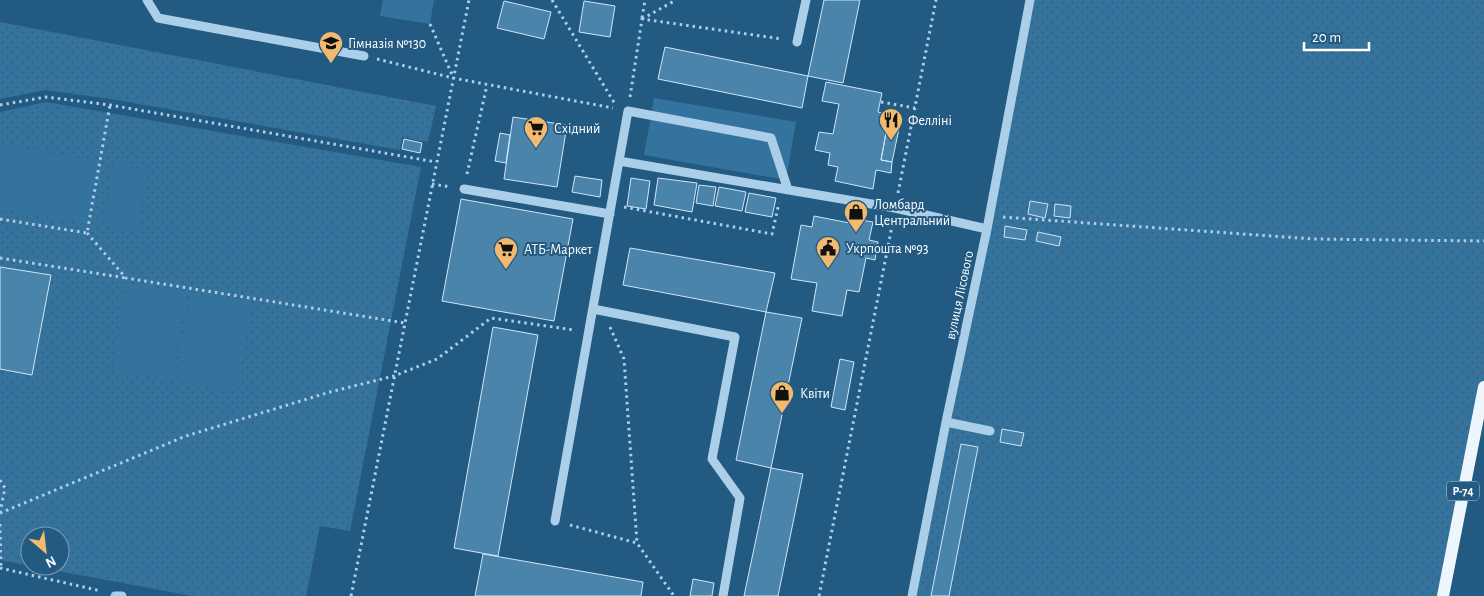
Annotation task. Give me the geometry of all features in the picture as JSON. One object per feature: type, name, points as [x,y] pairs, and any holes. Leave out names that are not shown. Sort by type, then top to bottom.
[{"type":"main road","name":"Р-74","points":[[1443,596],[1484,387]]},
{"type":"street","points":[[147,0],[158,18],[364,56]]},
{"type":"street","points":[[797,42],[806,0]]},
{"type":"street","name":"вулиця Лісового","points":[[912,596],[987,228],[1030,0]]},
{"type":"street","points":[[554,521],[589,332],[598,310],[611,210],[628,111],[771,138],[788,190]]},
{"type":"street","points":[[619,161],[895,208],[987,228]]},
{"type":"street","points":[[464,189],[611,210]]},
{"type":"street","points":[[598,310],[735,337],[712,459],[740,498],[724,596]]},
{"type":"street","points":[[946,422],[990,431]]},
{"type":"path","points":[[351,596],[469,0]]},
{"type":"path","points":[[364,56],[453,78],[617,109],[552,0]]},
{"type":"path","points":[[628,111],[645,0]]},
{"type":"path","points":[[642,19],[676,0]]},
{"type":"path","points":[[819,596],[936,0]]},
{"type":"path","points":[[642,19],[797,42]]},
{"type":"path","points":[[430,24],[453,78]]},
{"type":"path","points":[[464,189],[488,84]]},
{"type":"path","points":[[0,105],[46,97],[110,105],[436,162]]},
{"type":"path","points":[[880,102],[915,108]]},
{"type":"path","points":[[87,233],[110,105]]},
{"type":"path","points":[[611,210],[772,234],[780,199]]},
{"type":"path","points":[[989,216],[1314,239],[1484,241]]},
{"type":"path","points":[[0,219],[87,233],[126,278]]},
{"type":"path","points":[[0,258],[405,323]]},
{"type":"path","points":[[598,310],[624,359],[637,543],[674,596]]},
{"type":"path","points":[[0,512],[186,436],[330,392],[394,376],[437,359],[492,318],[589,332]]},
{"type":"path","points":[[0,480],[4,488],[0,512]]},
{"type":"path","points":[[554,521],[637,543]]},
{"type":"path","points":[[0,524],[0,568],[118,596]]},
{"type":"shaded area","points":[[383,0],[434,0],[430,24],[380,16]]},
{"type":"shaded area","points":[[1030,0],[1484,0],[1484,387],[1443,596],[912,596]]},
{"type":"shaded area","points":[[0,22],[436,106],[428,142],[402,137],[400,150],[111,99],[45,90],[0,99]]},
{"type":"shaded area","points":[[654,98],[796,122],[786,180],[644,155]]},
{"type":"shaded area","points":[[46,102],[421,167],[350,531],[320,526],[306,596],[192,596],[70,573],[70,526],[20,526],[20,564],[0,560],[0,112]]},
{"type":"shaded area","points":[[0,144],[98,161],[87,224],[0,209]]},
{"type":"shaded area","points":[[114,164],[148,170],[137,232],[103,226]]},
{"type":"shaded area","points":[[126,283],[186,292],[172,380],[112,371]]},
{"type":"shaded area","points":[[190,293],[253,303],[236,391],[176,381]]},
{"type":"building","points":[[824,0],[860,0],[843,83],[808,76]]},
{"type":"building","points":[[504,1],[551,12],[544,39],[497,28]]},
{"type":"building","points":[[584,1],[615,6],[610,37],[579,32]]},
{"type":"building","points":[[665,47],[808,76],[802,108],[658,79]]},
{"type":"building","points":[[826,82],[882,93],[878,112],[885,114],[883,122],[888,122],[881,160],[892,162],[891,173],[876,170],[873,189],[835,181],[838,167],[828,165],[830,153],[815,150],[819,132],[833,134],[839,104],[822,101]]},
{"type":"building","name":"Східний","points":[[513,117],[567,125],[557,187],[504,179]]},
{"type":"building","name":"Фелліні","points":[[888,122],[900,124],[892,162],[881,160]]},
{"type":"building","points":[[500,133],[510,135],[506,163],[495,161]]},
{"type":"building","points":[[404,139],[422,143],[420,153],[402,149]]},
{"type":"building","points":[[575,176],[602,180],[600,197],[572,192]]},
{"type":"building","points":[[631,178],[650,181],[646,209],[627,206]]},
{"type":"building","points":[[658,178],[697,183],[692,212],[654,205]]},
{"type":"building","points":[[699,185],[716,187],[713,206],[696,203]]},
{"type":"building","points":[[719,187],[746,192],[742,211],[715,206]]},
{"type":"building","points":[[749,193],[776,198],[772,217],[745,212]]},
{"type":"building","name":"АТБ-Маркет","points":[[461,199],[573,219],[554,321],[442,301]]},
{"type":"building","points":[[1030,201],[1048,204],[1045,218],[1028,214]]},
{"type":"building","points":[[1055,204],[1071,206],[1070,218],[1054,216]]},
{"type":"building","name":"Укрпошта №93","points":[[814,216],[860,225],[861,220],[873,222],[869,240],[878,242],[875,260],[866,258],[859,292],[847,290],[842,316],[812,311],[817,283],[791,279],[801,225],[812,227]]},
{"type":"building","points":[[1005,226],[1027,230],[1025,240],[1004,237]]},
{"type":"building","points":[[1038,232],[1061,237],[1059,246],[1036,241]]},
{"type":"building","points":[[630,248],[775,273],[766,312],[623,285]]},
{"type":"building","points":[[0,267],[51,275],[32,375],[0,369]]},
{"type":"building","points":[[766,312],[802,318],[771,468],[736,460]]},
{"type":"building","points":[[493,327],[538,335],[498,556],[454,548]]},
{"type":"building","points":[[840,359],[854,362],[845,410],[831,407]]},
{"type":"building","points":[[1002,429],[1024,433],[1021,446],[1000,442]]},
{"type":"building","points":[[961,444],[978,447],[949,596],[931,596]]},
{"type":"building","points":[[771,468],[803,474],[778,596],[744,596]]},
{"type":"building","points":[[483,554],[643,582],[641,596],[475,596]]},
{"type":"building","points":[[693,579],[714,583],[712,596],[690,596]]},
{"type":"place","name":"Гімназія №130","points":[[331,64]]},
{"type":"place","name":"Фелліні","points":[[891,141]]},
{"type":"place","name":"Східний","points":[[536,149]]},
{"type":"place","name":"Ломбард Центральний","points":[[856,233]]},
{"type":"place","name":"Укрпошта №93","points":[[828,269]]},
{"type":"place","name":"АТБ-Маркет","points":[[506,270]]},
{"type":"place","name":"Квіти","points":[[782,414]]}]
